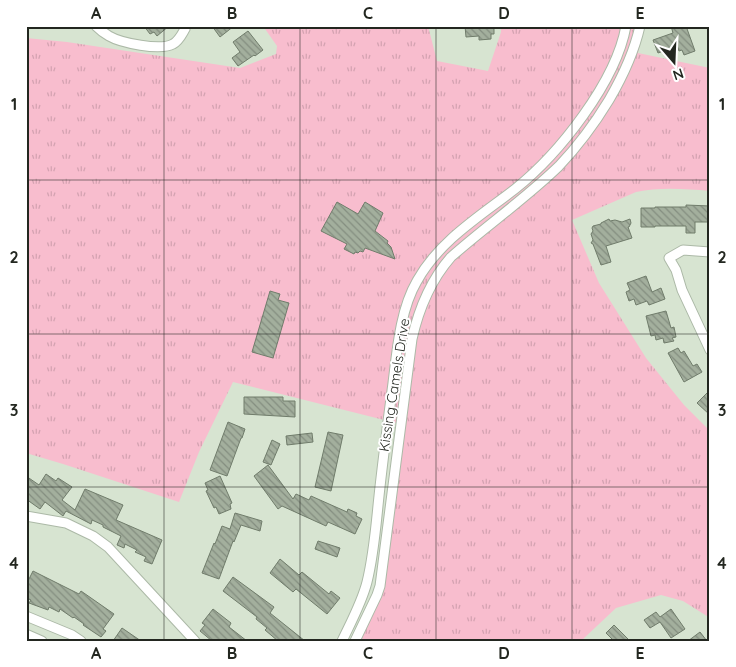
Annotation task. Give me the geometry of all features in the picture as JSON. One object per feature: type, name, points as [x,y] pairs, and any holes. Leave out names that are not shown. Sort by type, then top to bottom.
[{"type":"street","points":[[96,26],[109,36],[126,43],[159,47],[173,44],[177,41],[185,29],[183,26]]},
{"type":"street","name":"Kissing Camels Drive","points":[[342,641],[367,582],[374,540],[400,329],[414,286],[437,252],[522,182],[556,150],[581,118],[602,85],[620,49],[626,26]]},
{"type":"street","name":"Kissing Camels Drive","points":[[356,641],[380,586],[412,339],[428,290],[440,270],[451,257],[549,176],[586,134],[619,84],[630,59],[640,26]]},
{"type":"street","points":[[710,252],[683,250],[669,258],[676,270],[682,290],[710,350]]},
{"type":"street","points":[[26,516],[66,523],[93,536],[108,547],[194,641]]},
{"type":"street","points":[[26,616],[81,641]]},
{"type":"street","points":[[26,634],[42,641]]},
{"type":"green space","points":[[263,26],[428,26],[437,61],[488,71],[501,32],[501,26],[644,26],[638,53],[710,68],[710,191],[682,189],[645,190],[636,192],[572,220],[599,283],[646,358],[684,405],[710,431],[710,618],[683,601],[661,595],[616,608],[581,641],[359,641],[381,592],[404,425],[233,382],[199,452],[179,502],[26,453],[26,38],[67,42],[240,68],[276,54],[277,46]]},
{"type":"building","points":[[144,26],[169,26],[157,36],[154,32],[150,34]]},
{"type":"building","points":[[212,26],[234,26],[220,37]]},
{"type":"building","points":[[465,26],[494,26],[494,34],[491,34],[491,39],[479,40],[479,36],[466,37]]},
{"type":"building","points":[[671,26],[686,26],[695,51],[684,55],[677,46],[658,53],[653,40],[673,33]]},
{"type":"building","points":[[248,31],[263,50],[238,66],[232,58],[240,52],[233,42]]},
{"type":"building","points":[[337,202],[358,214],[365,202],[383,213],[375,231],[388,241],[387,243],[391,247],[395,259],[365,248],[363,252],[355,252],[354,254],[344,249],[347,244],[321,231]]},
{"type":"building","points":[[686,205],[710,206],[710,222],[695,222],[695,233],[686,233],[686,226],[641,227],[641,208],[686,207]]},
{"type":"building","points":[[609,219],[610,221],[622,222],[630,219],[631,223],[628,227],[632,238],[606,246],[611,262],[601,265],[591,243],[593,240],[592,228]]},
{"type":"building","points":[[646,276],[652,292],[661,288],[665,299],[649,305],[647,301],[636,305],[634,299],[629,301],[626,292],[630,290],[627,283]]},
{"type":"building","points":[[270,291],[280,294],[278,300],[289,303],[273,358],[252,352]]},
{"type":"building","points":[[666,311],[671,328],[674,327],[676,337],[672,338],[674,341],[664,343],[663,338],[656,340],[655,335],[651,336],[646,316]]},
{"type":"building","points":[[678,348],[681,353],[684,351],[693,366],[697,364],[702,372],[684,382],[668,353]]},
{"type":"building","points":[[710,390],[710,415],[697,403]]},
{"type":"building","points":[[244,397],[283,397],[283,401],[295,401],[295,417],[244,414]]},
{"type":"building","points":[[228,422],[245,429],[227,476],[210,470]]},
{"type":"building","points":[[328,432],[343,435],[331,491],[315,487]]},
{"type":"building","points":[[312,433],[313,442],[287,445],[286,436]]},
{"type":"building","points":[[272,440],[280,444],[271,465],[263,462]]},
{"type":"building","points":[[268,465],[293,499],[296,494],[309,500],[311,496],[347,512],[348,509],[357,513],[356,516],[362,519],[355,534],[328,522],[326,526],[282,506],[278,509],[254,476]]},
{"type":"building","points":[[46,474],[56,481],[58,478],[72,487],[62,500],[75,510],[85,489],[123,505],[116,520],[162,540],[152,564],[144,561],[146,557],[135,552],[137,550],[125,544],[124,548],[117,545],[121,536],[103,527],[103,525],[92,520],[91,524],[66,511],[63,516],[45,502],[40,509],[26,499],[26,476],[39,485]]},
{"type":"building","points":[[220,476],[232,503],[230,504],[231,509],[219,514],[206,491],[208,490],[205,483]]},
{"type":"building","points":[[235,513],[262,521],[260,531],[241,525],[219,579],[202,573],[222,526],[230,529]]},
{"type":"building","points":[[318,541],[340,548],[337,557],[315,549]]},
{"type":"building","points":[[280,559],[299,575],[302,572],[329,594],[331,591],[340,598],[327,614],[296,589],[293,592],[270,573]]},
{"type":"building","points":[[33,571],[79,594],[81,591],[114,614],[103,629],[106,631],[101,637],[60,609],[59,612],[49,607],[48,610],[29,603],[31,600],[26,598],[26,585]]},
{"type":"building","points":[[233,577],[274,607],[270,613],[305,641],[278,641],[265,630],[267,628],[256,619],[257,617],[223,591]]},
{"type":"building","points":[[213,609],[231,623],[229,627],[247,641],[212,641],[200,631],[205,625],[202,623]]},
{"type":"building","points":[[671,609],[685,629],[671,638],[660,622],[650,628],[644,620],[656,612],[660,617]]},
{"type":"building","points":[[614,625],[630,641],[614,641],[606,633]]},
{"type":"building","points":[[122,628],[141,641],[113,641]]},
{"type":"building","points":[[700,632],[707,641],[688,641]]}]
